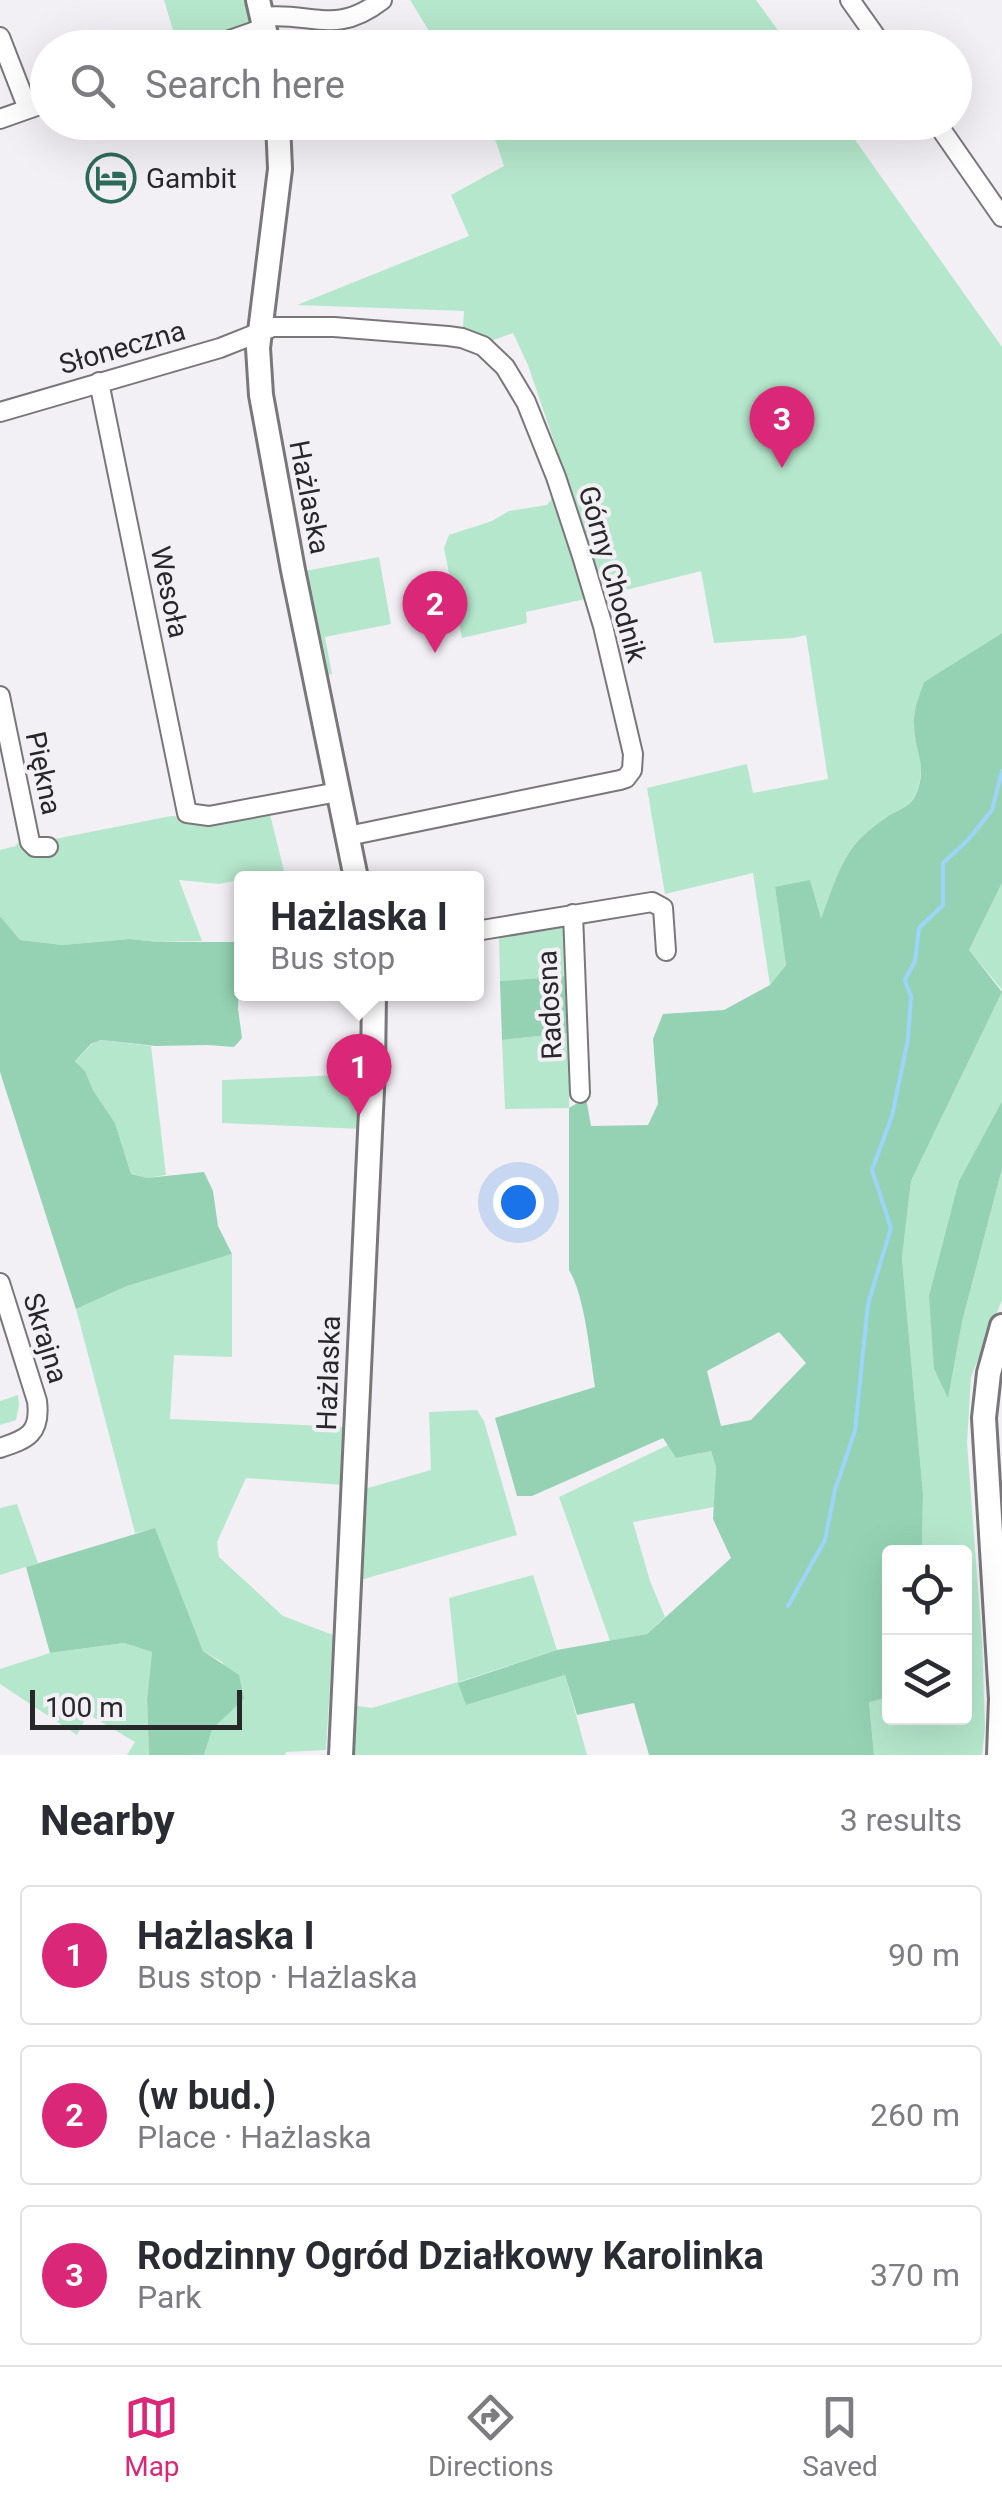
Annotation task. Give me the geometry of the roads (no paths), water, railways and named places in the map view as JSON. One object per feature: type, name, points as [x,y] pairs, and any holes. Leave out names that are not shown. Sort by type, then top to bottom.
[{"type":"street","points":[[263,23],[280,15],[323,22],[345,19],[382,0]]},
{"type":"street","points":[[850,0],[871,30]]},
{"type":"street","points":[[0,37],[28,109],[0,120]]},
{"type":"street","name":"Hażlaska","points":[[279,140],[280,170],[258,368],[265,423],[355,871]]},
{"type":"street","points":[[949,140],[1002,217]]},
{"type":"street","name":"Górny Chodnik","points":[[259,333],[273,327],[334,327],[448,336],[474,342],[499,360],[526,402],[556,476],[603,626],[633,754],[632,770],[620,780],[348,836]]},
{"type":"street","name":"Słoneczna","points":[[0,412],[259,333]]},
{"type":"street","name":"Wesoła","points":[[100,382],[188,813],[209,816],[338,792]]},
{"type":"street","name":"Piękna","points":[[0,696],[30,842],[35,848],[48,847]]},
{"type":"street","name":"Radosna","points":[[484,930],[652,902],[663,908],[666,951]]},
{"type":"street","name":"Radosna","points":[[572,914],[580,1093]]},
{"type":"street","name":"Hażlaska","points":[[342,1755],[374,1001]]},
{"type":"street","name":"Skrajna","points":[[0,1282],[39,1418],[29,1435],[0,1448]]},
{"type":"street","points":[[999,1755],[1001,1699],[993,1440],[985,1396],[1002,1326]]},
{"type":"waterway","points":[[788,1606],[825,1540],[835,1490],[855,1431],[868,1304],[891,1228],[872,1170],[892,1116],[908,1039],[911,997],[905,980],[915,961],[919,928],[943,905],[943,863],[992,810],[1002,771]]},
{"type":"place","name":"Gambit","points":[[111,178]]},
{"type":"place","name":"Rodzinny Ogród Działkowy Karolinka","points":[[782,468]]},
{"type":"place","name":"(w bud.)","points":[[435,653]]},
{"type":"place","name":"Hażlaska I","points":[[359,1116]]}]
